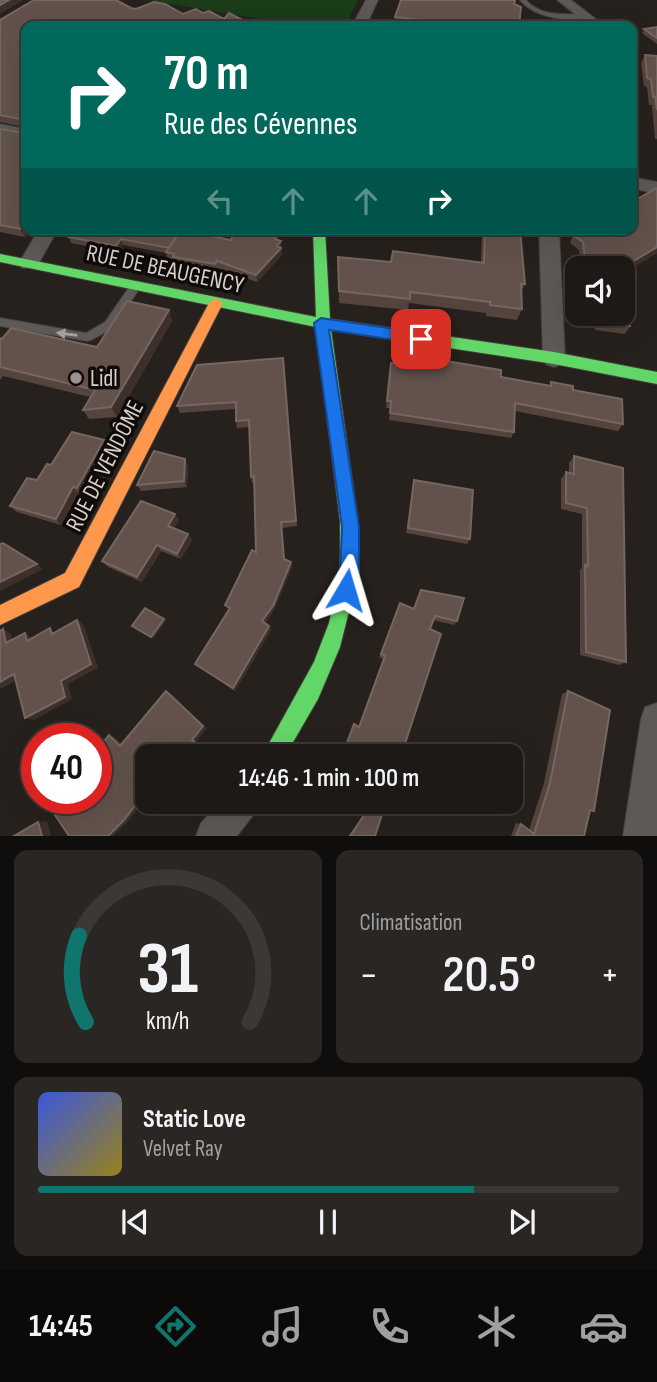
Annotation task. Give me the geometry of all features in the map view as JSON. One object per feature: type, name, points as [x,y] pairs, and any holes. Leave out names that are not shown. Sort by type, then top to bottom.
[{"type":"street","points":[[362,21],[372,0]]},
{"type":"street","points":[[563,0],[592,21]]},
{"type":"street","points":[[0,129],[21,133]]},
{"type":"street","points":[[637,184],[657,188]]},
{"type":"street","points":[[29,263],[45,235]]},
{"type":"street","points":[[280,744],[314,687],[338,627],[349,572],[351,527],[321,323],[319,235]]},
{"type":"street","points":[[549,235],[554,358]]},
{"type":"street","name":"RUE DE BEAUGENCY","points":[[0,258],[321,323],[554,358],[657,378]]},
{"type":"street","name":"RUE DE VENDÔME","points":[[0,615],[72,580],[216,303]]},
{"type":"street","points":[[641,836],[657,719]]},
{"type":"street","points":[[214,836],[233,814]]},
{"type":"lane","points":[[523,0],[527,6],[543,14],[585,16]]},
{"type":"lane","points":[[0,322],[87,337],[109,325],[136,286]]},
{"type":"green space","points":[[146,0],[358,0],[348,21],[273,21]]},
{"type":"building","points":[[34,0],[116,0],[136,9],[154,2],[165,4],[183,14],[196,9],[203,13],[209,11],[224,19],[229,13],[244,21],[21,21],[21,119],[0,115],[0,20]]},
{"type":"building","points":[[401,0],[515,0],[514,4],[521,7],[520,21],[429,21],[395,17]]},
{"type":"building","points":[[657,27],[657,38],[644,29]]},
{"type":"building","points":[[645,55],[657,56],[657,110],[651,79],[647,78]]},
{"type":"building","points":[[0,129],[21,132],[20,229],[0,225]]},
{"type":"building","points":[[657,188],[657,247],[635,260],[635,256],[585,256],[583,242],[573,235],[637,235],[637,199]]},
{"type":"building","points":[[177,235],[206,235],[231,240],[233,235],[276,235],[275,239],[281,241],[277,246],[281,248],[256,275],[217,261],[215,264],[173,257],[174,254],[166,252]]},
{"type":"building","points":[[178,235],[169,248],[121,239],[116,246],[69,237]]},
{"type":"building","points":[[485,235],[521,235],[525,284],[521,284],[522,309],[490,305],[490,302],[410,292],[410,299],[339,291],[338,257],[391,262],[393,251],[484,263]]},
{"type":"building","points":[[127,301],[169,310],[111,407],[83,410],[95,390],[0,367],[0,338],[11,328],[97,347]]},
{"type":"building","points":[[395,354],[501,370],[501,377],[551,386],[551,382],[573,386],[573,390],[622,399],[623,424],[515,403],[514,432],[390,413],[391,401],[387,401],[391,363],[394,363]]},
{"type":"building","points":[[283,358],[296,521],[281,522],[284,559],[291,562],[273,606],[262,621],[269,626],[233,688],[195,664],[230,608],[225,605],[252,550],[256,552],[249,420],[236,421],[236,402],[177,406],[197,365]]},
{"type":"building","points":[[72,432],[104,440],[56,519],[10,506],[27,478],[37,480],[47,464],[51,465]]},
{"type":"building","points":[[154,451],[185,459],[184,481],[137,485]]},
{"type":"building","points":[[574,456],[623,468],[626,662],[586,652],[587,508],[566,503],[566,472],[574,474]]},
{"type":"building","points":[[414,480],[473,490],[470,539],[408,528]]},
{"type":"building","points":[[141,501],[175,514],[168,526],[188,534],[177,554],[157,545],[137,577],[102,561]]},
{"type":"building","points":[[3,543],[37,564],[0,582],[0,544]]},
{"type":"building","points":[[421,590],[464,598],[457,621],[435,616],[430,629],[441,634],[405,744],[346,744],[354,724],[359,727],[385,656],[381,654],[400,603],[414,609]]},
{"type":"building","points":[[145,608],[164,619],[151,637],[132,626]]},
{"type":"building","points":[[77,620],[91,664],[61,681],[65,697],[25,718],[14,674],[0,682],[0,631],[3,629],[6,643],[25,633],[27,641],[50,628],[52,634]]},
{"type":"building","points":[[166,691],[203,726],[192,740],[197,744],[135,744],[135,806],[108,836],[69,836],[56,814],[112,814],[112,738],[120,746]]},
{"type":"building","points":[[568,691],[610,710],[594,811],[590,810],[584,836],[516,836],[521,824],[534,834],[550,783]]},
{"type":"building","points":[[365,814],[382,814],[375,836],[350,836]]},
{"type":"building","points":[[38,822],[42,836],[14,836]]},
{"type":"traffic: fast","points":[[280,744],[310,692],[330,647],[345,599],[349,575],[349,521],[326,356],[319,235]]},
{"type":"traffic: fast","points":[[0,258],[321,323],[554,358],[657,378]]},
{"type":"traffic: slow","points":[[0,615],[72,580],[216,303]]},
{"type":"place","name":"Lidl","points":[[76,378]]},
{"type":"route","points":[[346,590],[351,527],[321,323],[421,339]]}]
